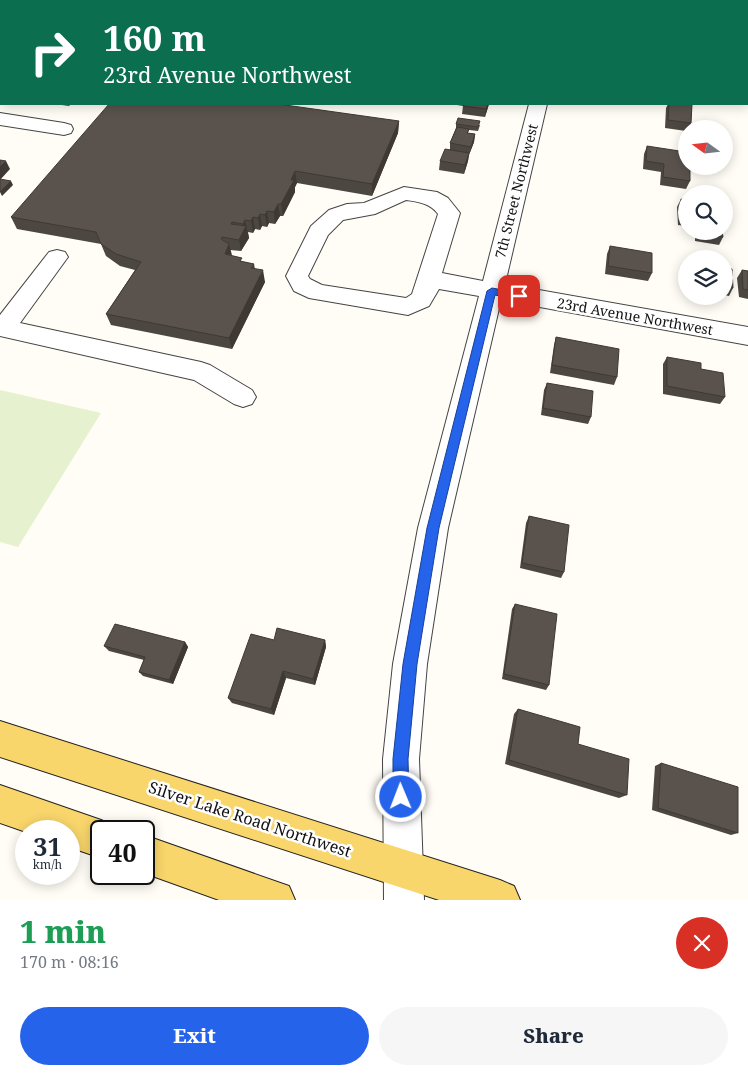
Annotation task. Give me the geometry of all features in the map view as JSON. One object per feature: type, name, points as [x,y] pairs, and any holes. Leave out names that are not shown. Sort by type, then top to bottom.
[{"type":"main road","name":"Silver Lake Road Northwest","points":[[0,739],[404,884],[500,900]]},
{"type":"main road","points":[[0,804],[90,835]]},
{"type":"main road","points":[[155,858],[275,900]]},
{"type":"street","name":"7th Street Northwest","points":[[404,884],[401,759],[410,664],[433,528],[538,105]]},
{"type":"street","points":[[0,119],[64,129]]},
{"type":"street","points":[[404,193],[430,198],[441,203],[449,213],[429,279],[428,290],[420,302],[408,307],[317,292],[302,285],[297,276],[318,231],[336,215],[347,211],[368,209],[404,193]]},
{"type":"street","points":[[57,257],[3,328],[201,372],[243,397]]},
{"type":"street","name":"23rd Avenue Northwest","points":[[429,279],[748,336]]},
{"type":"green space","points":[[0,390],[101,413],[18,547],[0,542]]},
{"type":"building","points":[[108,105],[285,105],[399,121],[372,184],[295,171],[291,180],[294,180],[281,204],[278,204],[274,212],[267,211],[265,215],[260,214],[258,218],[253,217],[251,221],[245,220],[243,224],[232,222],[231,224],[246,226],[239,240],[222,237],[221,239],[229,244],[225,254],[242,258],[240,261],[254,264],[251,268],[263,270],[229,338],[106,314],[141,262],[116,254],[101,244],[96,232],[11,217]]},
{"type":"building","points":[[464,105],[488,105],[486,109]]},
{"type":"building","points":[[669,105],[692,105],[691,120],[668,120]]},
{"type":"building","points":[[458,118],[480,121],[478,127],[456,124]]},
{"type":"building","points":[[457,127],[469,129],[467,133],[475,134],[471,147],[450,143]]},
{"type":"building","points":[[647,146],[678,151],[678,175],[690,175],[690,181],[663,177],[664,164],[646,161]]},
{"type":"building","points":[[445,149],[469,153],[465,165],[440,161]]},
{"type":"building","points":[[0,160],[6,161],[0,167]]},
{"type":"building","points":[[0,179],[11,181],[0,192]]},
{"type":"building","points":[[610,246],[652,253],[652,273],[608,266]]},
{"type":"building","points":[[742,270],[748,271],[748,290],[743,289]]},
{"type":"building","points":[[556,337],[619,349],[617,377],[552,365]]},
{"type":"building","points":[[667,357],[701,363],[701,369],[723,373],[725,397],[667,386]]},
{"type":"building","points":[[547,383],[593,391],[591,417],[543,408]]},
{"type":"building","points":[[529,516],[569,525],[564,572],[522,563]]},
{"type":"building","points":[[515,604],[557,614],[549,685],[504,674]]},
{"type":"building","points":[[115,624],[185,642],[169,680],[139,672],[145,657],[104,646]]},
{"type":"building","points":[[277,628],[325,640],[313,679],[283,671],[271,709],[228,698],[251,634],[274,640]]},
{"type":"building","points":[[518,709],[580,727],[578,744],[629,759],[627,795],[509,760]]},
{"type":"building","points":[[661,763],[738,787],[738,833],[658,808]]},
{"type":"route","points":[[401,797],[401,759],[410,664],[433,528],[492,291],[519,296]]}]
